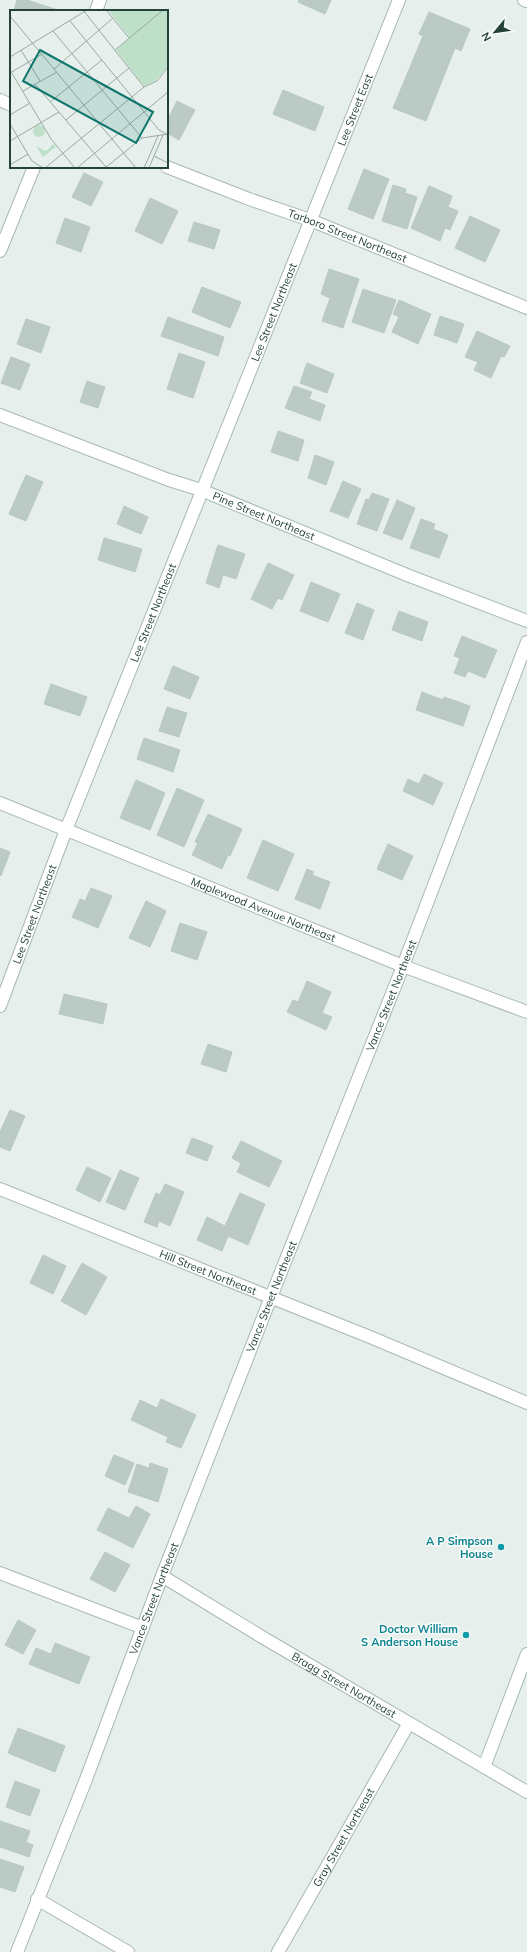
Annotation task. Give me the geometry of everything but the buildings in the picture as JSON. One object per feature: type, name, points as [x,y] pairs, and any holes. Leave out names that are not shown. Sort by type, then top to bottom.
[{"type":"street","points":[[96,10],[100,0]]},
{"type":"street","name":"Lee Street East","points":[[310,220],[400,0]]},
{"type":"street","points":[[0,100],[10,104]]},
{"type":"street","name":"Tarboro Street Northeast","points":[[168,167],[249,200],[310,220],[527,308]]},
{"type":"street","points":[[0,251],[34,168]]},
{"type":"street","name":"Lee Street Northeast","points":[[0,1006],[66,830],[310,220]]},
{"type":"street","name":"Pine Street Northeast","points":[[0,415],[169,480],[201,490],[407,575],[527,621]]},
{"type":"street","name":"Vance Street Northeast","points":[[17,1952],[162,1576],[403,966],[527,642]]},
{"type":"street","name":"Maplewood Avenue Northeast","points":[[0,803],[403,966],[527,1012]]},
{"type":"street","name":"Hill Street Northeast","points":[[0,1188],[272,1297],[527,1403]]},
{"type":"street","points":[[0,1573],[143,1628]]},
{"type":"street","name":"Bragg Street Northeast","points":[[162,1576],[262,1637],[527,1792]]},
{"type":"street","points":[[484,1767],[527,1654]]},
{"type":"street","name":"Gray Street Northeast","points":[[278,1952],[409,1723]]},
{"type":"street","points":[[37,1899],[128,1952]]},
{"type":"place","name":"A P Simpson House","points":[[501,1547]]},
{"type":"place","name":"Doctor William S Anderson House","points":[[466,1635]]}]
